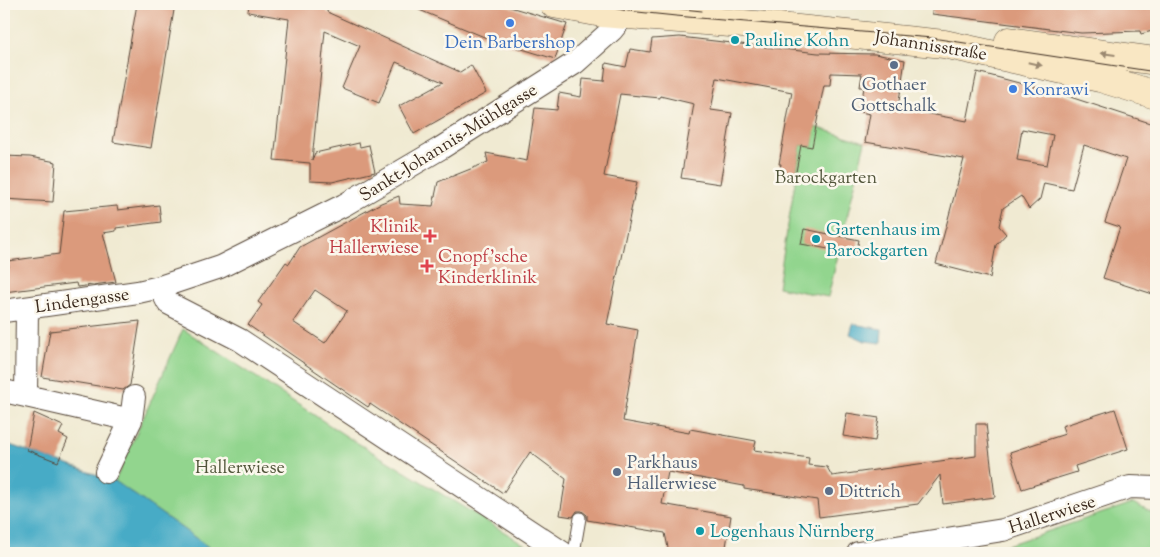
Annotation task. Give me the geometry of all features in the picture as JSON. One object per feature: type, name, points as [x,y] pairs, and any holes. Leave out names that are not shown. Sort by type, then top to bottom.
[{"type":"main road","name":"Johannisstraße","points":[[554,4],[580,11],[629,10],[935,43],[1100,78],[1156,95]]},
{"type":"main road","name":"Johannisstraße","points":[[676,4],[946,32],[1156,61]]},
{"type":"street","name":"Sankt-Johannis-Mühlgasse","points":[[160,287],[220,267],[344,205],[442,148],[575,63],[598,44],[629,10]]},
{"type":"street","name":"Lindengasse","points":[[4,310],[27,309],[160,287]]},
{"type":"street","points":[[160,287],[168,303],[240,340],[563,553]]},
{"type":"street","points":[[26,396],[27,309]]},
{"type":"street","points":[[4,391],[132,420]]},
{"type":"street","points":[[106,472],[132,420],[134,397]]},
{"type":"street","name":"Hallerwiese","points":[[858,553],[1003,530],[1130,488],[1156,488]]},
{"type":"lane","points":[[574,553],[580,518]]},
{"type":"green space","name":"Barockgarten","points":[[815,127],[865,142],[828,297],[778,287],[801,145],[812,147]]},
{"type":"green space","name":"Hallerwiese","points":[[183,329],[346,436],[539,553],[217,553],[115,481]]},
{"type":"green space","points":[[1133,503],[1156,515],[1156,553],[949,553],[1007,545]]},
{"type":"water","points":[[853,324],[882,329],[881,343],[865,341],[850,334]]},
{"type":"water","points":[[4,443],[115,481],[217,553],[4,553]]},
{"type":"building","points":[[137,4],[175,4],[151,148],[113,142]]},
{"type":"building","points":[[249,4],[328,4],[327,12],[460,72],[471,65],[486,93],[414,134],[399,106],[443,82],[396,62],[379,103],[342,88],[360,46],[325,31],[312,160],[315,153],[359,143],[360,147],[369,145],[375,172],[332,182],[310,181],[310,163],[274,160],[289,19],[248,12]]},
{"type":"building","points":[[405,4],[500,4],[567,24],[555,59],[489,39]]},
{"type":"building","points":[[933,4],[1156,4],[1156,30],[1141,34],[1140,31],[1081,33],[932,14]]},
{"type":"building","points":[[680,37],[818,53],[875,54],[905,60],[898,108],[967,121],[977,72],[1061,94],[1156,125],[1156,295],[1103,278],[1120,227],[1105,222],[1126,159],[1084,145],[1072,189],[1044,183],[1040,199],[1029,209],[1021,196],[1003,208],[999,226],[1006,234],[996,245],[990,278],[936,264],[964,159],[865,142],[870,114],[860,112],[864,87],[860,87],[862,74],[831,73],[830,85],[824,85],[812,147],[801,145],[795,177],[779,174],[781,164],[779,164],[792,92],[717,78],[711,110],[732,113],[720,184],[681,178],[694,104],[660,96],[660,98],[620,94],[604,176],[637,182],[607,324],[638,330],[623,421],[689,433],[690,429],[756,441],[754,450],[809,458],[808,465],[827,467],[832,476],[976,456],[976,424],[986,424],[995,497],[943,504],[940,475],[918,504],[819,517],[817,500],[744,489],[744,486],[668,472],[662,504],[731,516],[725,553],[669,553],[665,533],[587,520],[587,515],[582,511],[577,511],[573,517],[560,515],[566,479],[530,452],[503,493],[370,404],[368,407],[248,325],[262,305],[258,302],[286,262],[289,264],[300,247],[381,203],[399,196],[400,204],[433,206],[438,182],[488,162],[486,153],[527,161],[535,108],[557,110],[559,93],[581,97],[583,79],[604,81],[606,63],[626,67],[630,49],[650,52],[652,39]],"holes":[[[1022,129],[1053,135],[1047,165],[1017,160]],[[315,290],[347,311],[325,343],[293,322]]]},
{"type":"building","points":[[4,156],[30,157],[56,162],[53,202],[4,199]]},
{"type":"building","points":[[159,205],[161,222],[116,228],[116,231],[103,233],[116,282],[77,287],[76,283],[4,292],[4,268],[9,267],[8,261],[59,254],[64,211],[117,206],[118,210]]},
{"type":"building","points":[[804,229],[859,240],[856,254],[801,244]]},
{"type":"building","points":[[140,321],[130,385],[123,390],[42,377],[50,331]]},
{"type":"building","points":[[1115,409],[1128,449],[1075,466],[1077,472],[1022,489],[1010,452],[1065,434],[1062,426]]},
{"type":"building","points":[[34,413],[63,426],[59,434],[68,439],[58,462],[27,450]]},
{"type":"building","points":[[847,413],[879,418],[875,441],[843,436]]},
{"type":"tram line","points":[[592,4],[628,11],[676,16],[932,38],[1156,72]]},
{"type":"tram line","points":[[634,4],[702,11]]},
{"type":"place","name":"Dein Barbershop","points":[[510,23]]},
{"type":"place","name":"Pauline Kohn","points":[[735,40]]},
{"type":"place","name":"Gothaer Gottschalk","points":[[894,65]]},
{"type":"place","name":"Konrawi","points":[[1013,89]]},
{"type":"place","name":"Klinik Hallerwiese","points":[[430,236]]},
{"type":"place","name":"Gartenhaus im Barockgarten","points":[[816,239]]},
{"type":"place","name":"Cnopf'sche Kinderklinik","points":[[427,266]]},
{"type":"place","name":"Parkhaus Hallerwiese","points":[[617,472]]},
{"type":"place","name":"Dittrich","points":[[829,491]]},
{"type":"place","name":"Logenhaus Nürnberg","points":[[700,531]]}]
